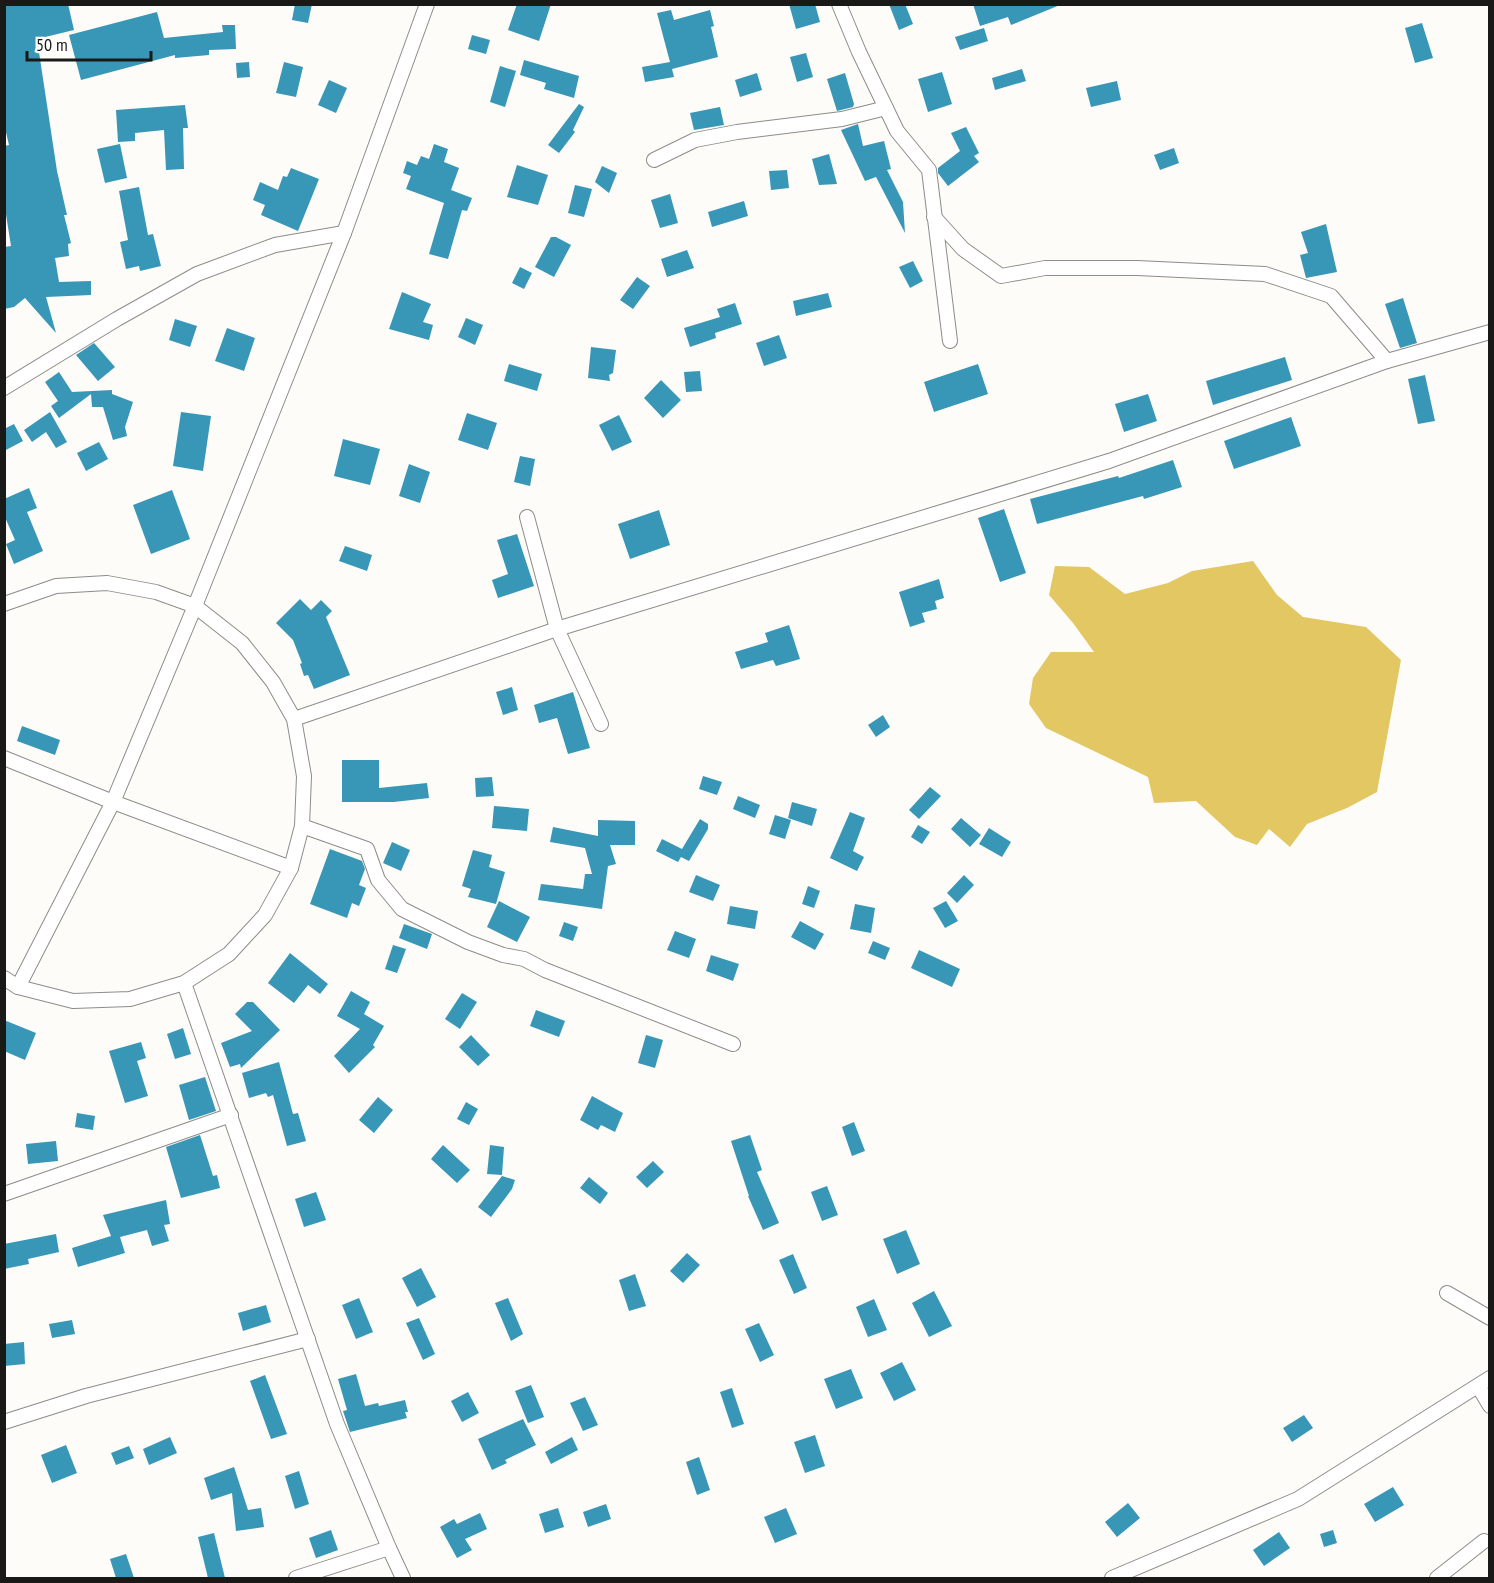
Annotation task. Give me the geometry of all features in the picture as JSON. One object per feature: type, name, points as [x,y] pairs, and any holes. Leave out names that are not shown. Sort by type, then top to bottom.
[{"type":"street","points":[[18,987],[113,802],[195,606],[344,233],[427,4]]},
{"type":"street","points":[[839,4],[897,131],[929,170],[950,341]]},
{"type":"street","points":[[654,160],[695,140],[736,132],[842,119],[886,108]]},
{"type":"street","points":[[934,217],[963,249],[1001,276],[1045,268],[1137,268],[1265,274],[1331,297],[1387,361]]},
{"type":"street","points":[[4,388],[117,319],[197,274],[275,245],[344,233]]},
{"type":"street","points":[[294,719],[556,629],[1109,461],[1387,361],[1490,332]]},
{"type":"street","points":[[526,517],[556,629],[601,724]]},
{"type":"street","points":[[4,604],[56,586],[107,583],[156,592],[195,606],[242,643],[273,682],[294,719],[304,777],[302,826],[291,868],[265,915],[229,954],[184,983],[130,999],[73,1001],[18,987],[4,978]]},
{"type":"street","points":[[4,758],[113,802],[291,868]]},
{"type":"street","points":[[302,826],[368,849],[378,880],[402,909],[474,944],[503,955],[524,959],[545,970],[733,1044]]},
{"type":"street","points":[[184,983],[337,1424],[403,1578]]},
{"type":"street","points":[[4,1194],[231,1115]]},
{"type":"street","points":[[1446,1293],[1490,1318]]},
{"type":"street","points":[[4,1422],[86,1396],[308,1340]]},
{"type":"street","points":[[1112,1578],[1298,1499],[1484,1382],[1490,1406]]},
{"type":"street","points":[[1437,1578],[1484,1541]]},
{"type":"street","points":[[296,1578],[389,1548]]},
{"type":"shaded area","points":[[1253,561],[1277,595],[1303,617],[1366,627],[1401,660],[1377,792],[1347,808],[1307,824],[1290,847],[1269,829],[1257,845],[1235,837],[1196,801],[1154,803],[1148,777],[1046,728],[1029,704],[1033,678],[1051,652],[1094,652],[1049,595],[1055,566],[1089,567],[1125,594],[1168,583],[1192,571]]},
{"type":"building","points":[[4,4],[68,4],[74,30],[37,39],[57,171],[67,215],[64,215],[71,243],[68,244],[69,256],[55,258],[59,282],[91,281],[91,295],[46,297],[56,333],[25,298],[14,307],[4,309],[4,247],[11,246],[4,202],[4,146],[9,145],[4,124]]},
{"type":"building","points":[[295,4],[312,4],[308,23],[292,20]]},
{"type":"building","points":[[517,4],[551,4],[539,41],[508,30]]},
{"type":"building","points":[[789,4],[815,4],[820,22],[796,29]]},
{"type":"building","points":[[889,4],[905,4],[913,24],[899,30]]},
{"type":"building","points":[[973,4],[1060,5],[1011,25],[1008,17],[980,26]]},
{"type":"building","points":[[671,10],[674,20],[710,10],[714,26],[711,27],[718,57],[672,69],[674,77],[645,82],[642,67],[670,62],[657,13]]},
{"type":"building","points":[[157,12],[164,38],[223,32],[222,25],[235,25],[236,49],[209,50],[209,55],[175,58],[175,55],[81,80],[69,35]]},
{"type":"building","points":[[1422,23],[1433,58],[1415,63],[1405,28]]},
{"type":"building","points":[[984,28],[988,41],[960,50],[955,37]]},
{"type":"building","points":[[472,35],[490,40],[486,54],[468,49]]},
{"type":"building","points":[[806,53],[813,77],[797,82],[790,57]]},
{"type":"building","points":[[524,60],[579,76],[574,98],[544,89],[546,83],[520,75]]},
{"type":"building","points":[[249,62],[250,77],[237,78],[236,63]]},
{"type":"building","points":[[284,62],[303,67],[296,97],[276,93]]},
{"type":"building","points":[[500,66],[516,71],[505,107],[490,102]]},
{"type":"building","points":[[1022,69],[1026,81],[995,90],[992,78]]},
{"type":"building","points":[[942,72],[952,104],[928,112],[918,79]]},
{"type":"building","points":[[757,73],[762,90],[740,97],[735,80]]},
{"type":"building","points":[[845,73],[854,104],[853,107],[837,111],[827,79]]},
{"type":"building","points":[[329,80],[347,88],[336,113],[318,105]]},
{"type":"building","points":[[1117,81],[1121,100],[1091,107],[1086,88]]},
{"type":"building","points":[[579,104],[584,107],[573,130],[575,132],[559,153],[548,145]]},
{"type":"building","points":[[185,105],[188,128],[183,128],[184,169],[166,170],[164,130],[135,133],[135,141],[118,142],[116,110]]},
{"type":"building","points":[[720,107],[724,125],[694,130],[690,113]]},
{"type":"building","points":[[858,124],[863,146],[884,141],[891,169],[887,170],[903,202],[905,233],[876,177],[865,181],[841,130]]},
{"type":"building","points":[[966,127],[979,153],[974,156],[979,162],[948,186],[938,173],[938,168],[960,151],[951,133]]},
{"type":"building","points":[[120,144],[127,178],[105,183],[97,149]]},
{"type":"building","points":[[434,144],[448,149],[444,162],[459,168],[451,190],[472,198],[467,211],[462,210],[448,259],[429,254],[444,203],[406,189],[411,176],[403,173],[407,161],[417,165],[421,156],[429,159]]},
{"type":"building","points":[[1174,148],[1179,163],[1160,170],[1154,155]]},
{"type":"building","points":[[829,154],[837,184],[819,185],[812,159]]},
{"type":"building","points":[[517,165],[548,175],[538,205],[507,197]]},
{"type":"building","points":[[602,166],[617,173],[609,193],[595,182]]},
{"type":"building","points":[[291,168],[319,179],[298,231],[261,215],[265,205],[253,200],[260,182],[278,190],[283,176],[287,177]]},
{"type":"building","points":[[787,170],[789,188],[771,190],[769,171]]},
{"type":"building","points":[[575,185],[592,189],[584,217],[568,213]]},
{"type":"building","points":[[139,187],[148,235],[153,234],[161,266],[140,271],[139,266],[126,269],[120,242],[128,240],[119,191]]},
{"type":"building","points":[[670,194],[678,223],[660,228],[651,200]]},
{"type":"building","points":[[744,201],[748,216],[712,227],[708,212]]},
{"type":"building","points":[[1326,224],[1337,272],[1306,278],[1300,255],[1308,253],[1301,232]]},
{"type":"building","points":[[551,237],[556,237],[571,245],[554,277],[535,267]]},
{"type":"building","points":[[687,250],[694,268],[667,277],[661,259]]},
{"type":"building","points":[[913,261],[923,281],[910,288],[899,267]]},
{"type":"building","points":[[520,267],[532,273],[524,289],[512,283]]},
{"type":"building","points":[[637,277],[650,286],[633,309],[620,300]]},
{"type":"building","points":[[402,292],[431,304],[423,322],[433,325],[429,340],[389,329]]},
{"type":"building","points":[[828,293],[832,307],[796,316],[793,301]]},
{"type":"building","points":[[1403,298],[1417,343],[1400,348],[1385,304]]},
{"type":"building","points":[[735,303],[742,324],[715,333],[716,338],[690,347],[684,328],[720,317],[717,309]]},
{"type":"building","points":[[466,318],[483,325],[475,345],[458,337]]},
{"type":"building","points":[[175,319],[197,326],[190,347],[169,340]]},
{"type":"building","points":[[227,328],[255,338],[244,371],[215,361]]},
{"type":"building","points":[[779,335],[787,358],[764,366],[756,343]]},
{"type":"building","points":[[94,343],[115,367],[98,381],[76,355]]},
{"type":"building","points":[[591,347],[616,350],[613,373],[609,375],[610,381],[588,378]]},
{"type":"building","points":[[1285,357],[1292,380],[1213,405],[1206,381]]},
{"type":"building","points":[[509,364],[542,374],[537,391],[504,381]]},
{"type":"building","points":[[978,364],[988,394],[934,412],[924,382]]},
{"type":"building","points":[[700,371],[702,391],[686,392],[684,372]]},
{"type":"building","points":[[59,372],[72,392],[112,390],[112,394],[133,402],[125,427],[127,436],[113,440],[103,407],[92,407],[91,394],[59,418],[51,406],[58,401],[45,382]]},
{"type":"building","points":[[1425,375],[1435,421],[1418,424],[1408,379]]},
{"type":"building","points":[[661,380],[681,400],[663,418],[644,398]]},
{"type":"building","points":[[1148,394],[1157,421],[1124,432],[1115,404]]},
{"type":"building","points":[[50,412],[67,442],[56,448],[46,432],[32,442],[24,430]]},
{"type":"building","points":[[181,412],[211,416],[203,471],[173,466]]},
{"type":"building","points":[[467,413],[497,423],[488,450],[458,440]]},
{"type":"building","points":[[619,415],[632,442],[612,451],[599,425]]},
{"type":"building","points":[[1291,417],[1301,446],[1234,469],[1224,441]]},
{"type":"building","points":[[14,424],[23,441],[4,451],[4,429]]},
{"type":"building","points":[[343,439],[380,449],[370,485],[334,476]]},
{"type":"building","points":[[99,442],[108,459],[86,471],[77,453]]},
{"type":"building","points":[[520,456],[535,459],[530,486],[514,482]]},
{"type":"building","points":[[1173,460],[1182,487],[1144,499],[1143,496],[1037,524],[1030,499],[1118,476],[1119,478]]},
{"type":"building","points":[[409,464],[430,472],[420,503],[399,496]]},
{"type":"building","points":[[29,488],[37,508],[27,512],[43,551],[14,564],[6,544],[15,540],[4,515],[4,499]]},
{"type":"building","points":[[172,490],[190,539],[151,554],[133,505]]},
{"type":"building","points":[[1004,509],[1026,573],[1000,582],[978,518]]},
{"type":"building","points":[[659,510],[670,545],[630,559],[618,524]]},
{"type":"building","points":[[517,534],[534,586],[498,598],[492,580],[508,574],[497,540]]},
{"type":"building","points":[[345,546],[372,555],[367,571],[339,561]]},
{"type":"building","points":[[939,579],[944,598],[935,601],[937,609],[922,613],[925,622],[910,627],[899,592]]},
{"type":"building","points":[[300,599],[311,610],[321,600],[332,611],[326,617],[350,675],[314,689],[308,675],[304,676],[300,664],[302,663],[293,640],[276,623]]},
{"type":"building","points":[[789,625],[800,659],[776,666],[773,660],[741,669],[735,652],[768,642],[765,633]]},
{"type":"building","points":[[512,687],[518,710],[503,715],[496,692]]},
{"type":"building","points":[[573,692],[590,748],[568,754],[557,718],[539,723],[534,705]]},
{"type":"building","points":[[883,715],[890,727],[876,737],[868,725]]},
{"type":"building","points":[[22,726],[60,740],[55,755],[17,741]]},
{"type":"building","points":[[342,760],[379,760],[379,788],[427,783],[429,798],[394,802],[342,802]]},
{"type":"building","points":[[703,776],[722,782],[717,795],[699,789]]},
{"type":"building","points":[[492,777],[494,796],[476,797],[475,778]]},
{"type":"building","points":[[930,787],[941,796],[919,819],[909,810]]},
{"type":"building","points":[[738,796],[760,805],[755,818],[733,809]]},
{"type":"building","points":[[792,802],[817,809],[812,826],[788,818]]},
{"type":"building","points":[[494,806],[529,809],[527,831],[492,828]]},
{"type":"building","points":[[850,812],[865,818],[853,851],[864,857],[857,871],[830,858]]},
{"type":"building","points":[[775,815],[791,820],[785,839],[769,834]]},
{"type":"building","points":[[961,818],[981,835],[970,847],[951,829]]},
{"type":"building","points":[[700,819],[708,824],[708,829],[689,861],[681,857],[678,862],[656,851],[662,839],[682,849]]},
{"type":"building","points":[[598,820],[635,821],[635,845],[610,845],[616,864],[608,866],[602,909],[538,900],[541,884],[583,889],[585,874],[592,874],[585,848],[550,842],[553,827],[598,836]]},
{"type":"building","points":[[918,825],[930,832],[922,844],[911,837]]},
{"type":"building","points":[[989,828],[1011,842],[1002,857],[979,844]]},
{"type":"building","points":[[392,842],[410,850],[401,871],[383,863]]},
{"type":"building","points":[[330,849],[362,861],[365,869],[359,885],[366,888],[359,906],[352,903],[347,918],[310,904]]},
{"type":"building","points":[[473,850],[492,855],[489,867],[505,872],[496,904],[468,897],[471,889],[462,886]]},
{"type":"building","points":[[696,875],[720,885],[713,901],[689,892]]},
{"type":"building","points":[[964,875],[974,885],[957,903],[947,893]]},
{"type":"building","points":[[808,886],[820,891],[814,908],[802,904]]},
{"type":"building","points":[[499,901],[530,917],[517,942],[487,927]]},
{"type":"building","points":[[946,901],[958,921],[945,928],[933,908]]},
{"type":"building","points":[[855,904],[875,908],[871,933],[850,929]]},
{"type":"building","points":[[730,906],[758,911],[755,929],[727,924]]},
{"type":"building","points":[[800,921],[824,934],[815,950],[791,937]]},
{"type":"building","points":[[564,922],[578,927],[573,941],[559,936]]},
{"type":"building","points":[[404,924],[432,934],[427,949],[399,938]]},
{"type":"building","points":[[675,931],[696,939],[689,958],[667,950]]},
{"type":"building","points":[[873,941],[890,948],[885,960],[868,953]]},
{"type":"building","points":[[393,945],[406,949],[397,973],[385,969]]},
{"type":"building","points":[[919,950],[960,969],[952,987],[911,968]]},
{"type":"building","points":[[290,953],[328,984],[320,994],[308,985],[294,1003],[268,983]]},
{"type":"building","points":[[711,955],[739,964],[733,981],[706,971]]},
{"type":"building","points":[[351,991],[370,1002],[364,1014],[384,1026],[373,1045],[375,1047],[349,1073],[334,1056],[360,1029],[337,1016]]},
{"type":"building","points":[[462,993],[477,1002],[460,1029],[445,1019]]},
{"type":"building","points":[[247,1002],[253,1002],[280,1030],[241,1068],[240,1064],[230,1067],[221,1043],[252,1031],[235,1014]]},
{"type":"building","points":[[536,1010],[565,1021],[559,1037],[530,1026]]},
{"type":"building","points":[[4,1020],[36,1033],[25,1060],[4,1051]]},
{"type":"building","points":[[183,1028],[191,1054],[175,1059],[167,1034]]},
{"type":"building","points":[[471,1035],[490,1055],[478,1066],[459,1047]]},
{"type":"building","points":[[646,1035],[663,1040],[655,1068],[638,1063]]},
{"type":"building","points":[[141,1042],[146,1058],[137,1061],[148,1096],[125,1103],[109,1051]]},
{"type":"building","points":[[279,1062],[293,1114],[298,1113],[306,1141],[287,1146],[273,1095],[268,1097],[266,1093],[249,1098],[242,1073]]},
{"type":"building","points":[[205,1077],[216,1111],[189,1120],[179,1085]]},
{"type":"building","points":[[592,1096],[623,1113],[615,1132],[601,1125],[598,1130],[580,1120]]},
{"type":"building","points":[[378,1097],[393,1110],[374,1133],[359,1120]]},
{"type":"building","points":[[466,1102],[478,1109],[469,1125],[457,1119]]},
{"type":"building","points":[[77,1113],[95,1116],[93,1130],[75,1127]]},
{"type":"building","points":[[854,1122],[865,1151],[852,1156],[842,1127]]},
{"type":"building","points":[[200,1135],[213,1176],[217,1175],[220,1188],[181,1198],[166,1147]]},
{"type":"building","points":[[750,1135],[762,1170],[757,1172],[779,1223],[763,1230],[748,1196],[731,1141]]},
{"type":"building","points":[[56,1141],[58,1161],[28,1164],[26,1144]]},
{"type":"building","points":[[443,1145],[470,1170],[457,1183],[431,1159]]},
{"type":"building","points":[[490,1145],[504,1147],[502,1175],[487,1174]]},
{"type":"building","points":[[653,1161],[664,1172],[647,1188],[636,1177]]},
{"type":"building","points":[[502,1176],[515,1180],[512,1189],[491,1217],[478,1207]]},
{"type":"building","points":[[589,1177],[608,1193],[600,1204],[580,1188]]},
{"type":"building","points":[[827,1186],[838,1215],[822,1221],[811,1192]]},
{"type":"building","points":[[316,1192],[326,1220],[304,1227],[295,1199]]},
{"type":"building","points":[[166,1200],[170,1224],[164,1225],[169,1241],[152,1246],[147,1230],[120,1237],[125,1253],[78,1267],[72,1248],[111,1236],[103,1215]]},
{"type":"building","points":[[906,1230],[920,1264],[897,1274],[883,1239]]},
{"type":"building","points":[[56,1234],[59,1252],[28,1259],[29,1264],[4,1269],[4,1244]]},
{"type":"building","points":[[687,1253],[700,1265],[683,1283],[670,1271]]},
{"type":"building","points":[[793,1254],[807,1288],[794,1294],[779,1260]]},
{"type":"building","points":[[421,1268],[436,1297],[417,1307],[402,1278]]},
{"type":"building","points":[[635,1274],[646,1306],[629,1311],[619,1280]]},
{"type":"building","points":[[934,1291],[952,1326],[929,1337],[912,1303]]},
{"type":"building","points":[[359,1298],[373,1332],[356,1339],[342,1305]]},
{"type":"building","points":[[508,1298],[523,1334],[511,1341],[495,1303]]},
{"type":"building","points":[[874,1299],[887,1330],[868,1337],[856,1307]]},
{"type":"building","points":[[266,1305],[271,1322],[243,1331],[238,1313]]},
{"type":"building","points":[[419,1318],[435,1354],[423,1360],[406,1323]]},
{"type":"building","points":[[72,1320],[75,1334],[52,1338],[49,1324]]},
{"type":"building","points":[[759,1323],[774,1355],[760,1362],[745,1329]]},
{"type":"building","points":[[24,1342],[25,1364],[4,1366],[4,1344]]},
{"type":"building","points":[[902,1362],[916,1390],[894,1401],[880,1373]]},
{"type":"building","points":[[851,1369],[863,1398],[836,1409],[824,1379]]},
{"type":"building","points":[[356,1374],[365,1406],[378,1403],[379,1406],[405,1400],[407,1418],[350,1432],[343,1411],[347,1410],[338,1379]]},
{"type":"building","points":[[265,1375],[287,1434],[271,1439],[250,1381]]},
{"type":"building","points":[[531,1385],[544,1417],[528,1423],[515,1391]]},
{"type":"building","points":[[732,1388],[744,1424],[732,1428],[720,1392]]},
{"type":"building","points":[[468,1392],[479,1413],[462,1422],[451,1401]]},
{"type":"building","points":[[585,1397],[598,1425],[583,1431],[570,1403]]},
{"type":"building","points":[[1304,1415],[1313,1428],[1292,1442],[1283,1428]]},
{"type":"building","points":[[523,1419],[536,1445],[505,1460],[507,1463],[492,1470],[478,1439]]},
{"type":"building","points":[[815,1435],[825,1466],[805,1473],[794,1442]]},
{"type":"building","points":[[170,1437],[177,1453],[149,1465],[143,1449]]},
{"type":"building","points":[[572,1437],[578,1450],[551,1464],[545,1452]]},
{"type":"building","points":[[66,1445],[77,1473],[52,1483],[41,1455]]},
{"type":"building","points":[[129,1446],[134,1458],[116,1465],[111,1453]]},
{"type":"building","points":[[699,1457],[710,1490],[697,1495],[686,1462]]},
{"type":"building","points":[[234,1467],[248,1510],[261,1508],[264,1527],[236,1531],[232,1493],[211,1500],[204,1478]]},
{"type":"building","points":[[299,1471],[309,1504],[295,1509],[285,1476]]},
{"type":"building","points":[[1393,1487],[1404,1505],[1375,1522],[1364,1504]]},
{"type":"building","points":[[1128,1503],[1140,1518],[1117,1537],[1105,1522]]},
{"type":"building","points":[[606,1504],[611,1519],[588,1527],[583,1512]]},
{"type":"building","points":[[558,1508],[564,1527],[545,1533],[539,1514]]},
{"type":"building","points":[[786,1508],[797,1534],[775,1543],[764,1517]]},
{"type":"building","points":[[480,1513],[487,1529],[465,1539],[472,1550],[457,1558],[440,1527],[454,1519],[457,1524]]},
{"type":"building","points":[[331,1530],[338,1550],[316,1558],[309,1538]]},
{"type":"building","points":[[1333,1530],[1337,1543],[1324,1547],[1320,1534]]},
{"type":"building","points":[[1279,1532],[1290,1548],[1264,1566],[1253,1550]]},
{"type":"building","points":[[214,1533],[225,1578],[208,1578],[198,1537]]},
{"type":"building","points":[[126,1554],[134,1578],[116,1578],[110,1559]]}]
